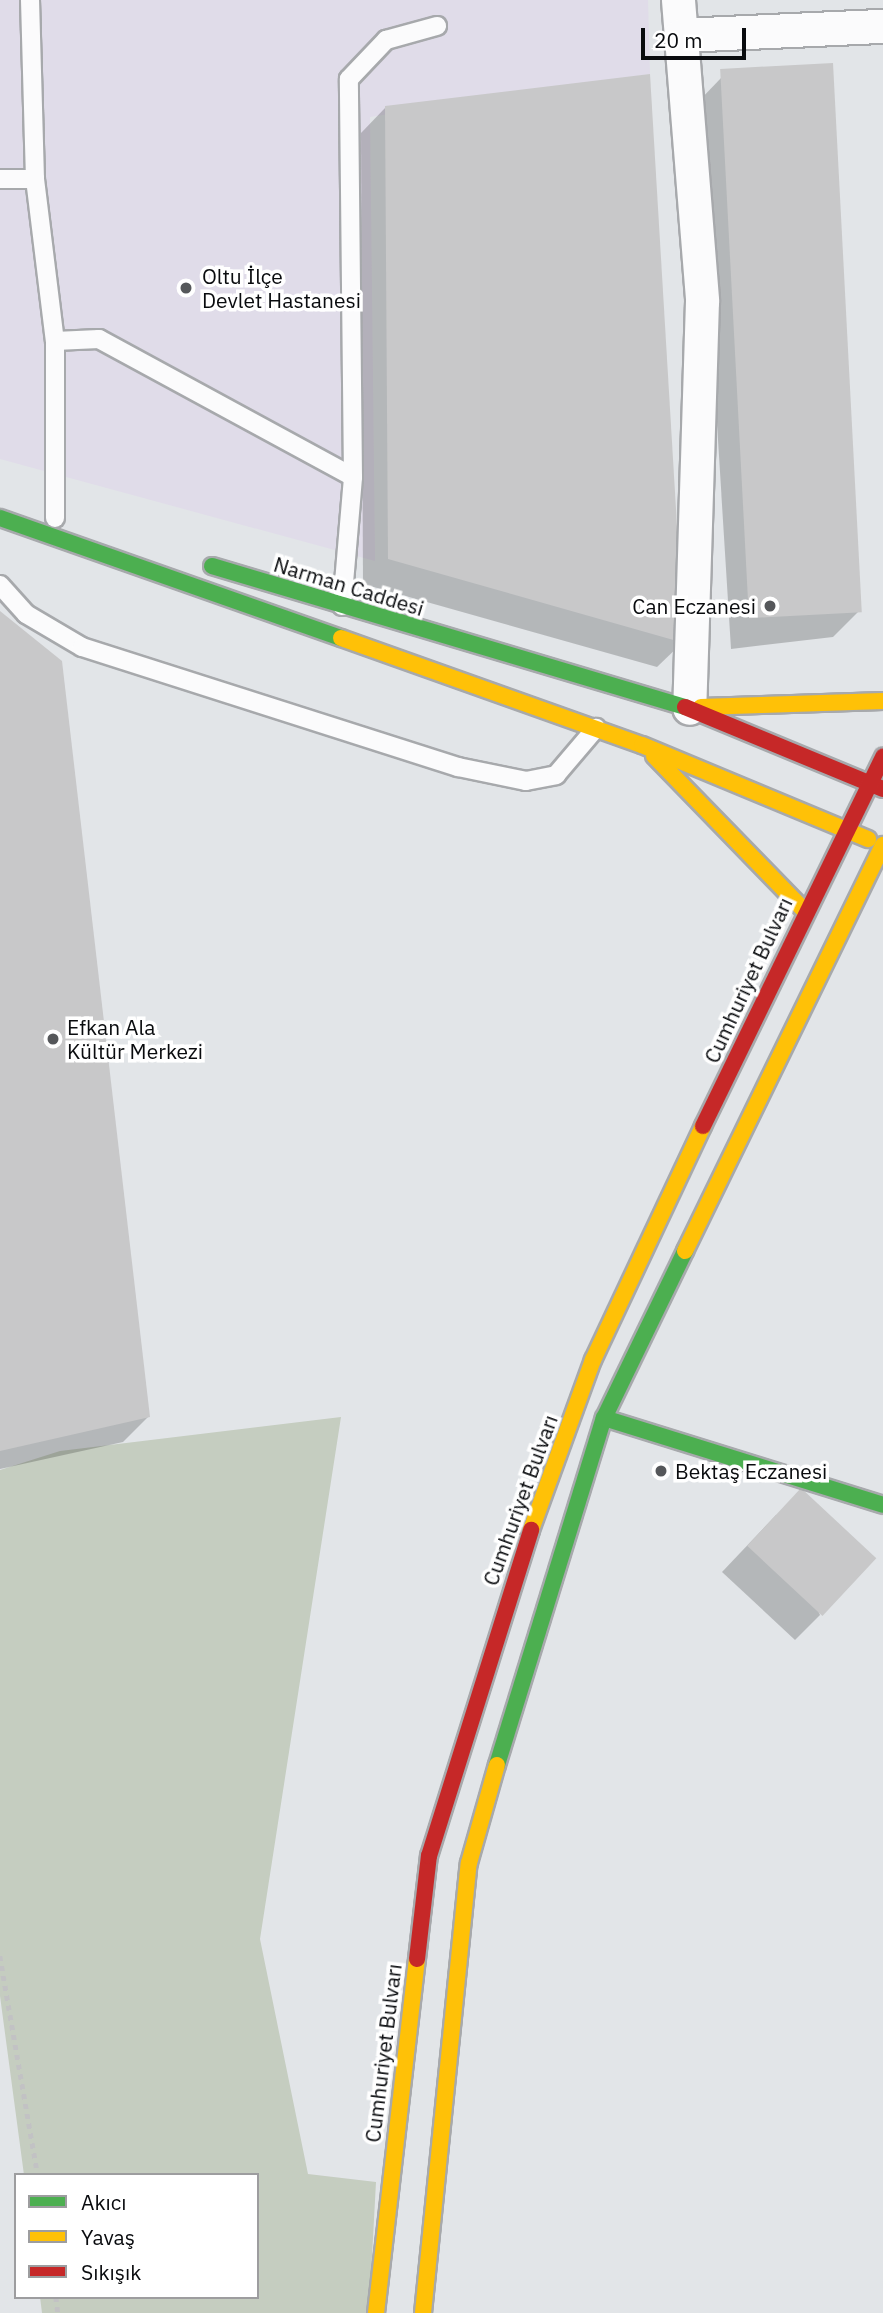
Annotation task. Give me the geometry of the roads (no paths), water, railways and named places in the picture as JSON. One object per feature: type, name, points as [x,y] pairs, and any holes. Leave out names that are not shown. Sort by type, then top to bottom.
[{"type":"main road","points":[[22,505],[81,526]]},
{"type":"main road","points":[[0,518],[642,745],[883,845],[604,1418],[539,1614],[469,1863],[423,2313]]},
{"type":"main road","name":"Narman Caddesi","points":[[198,562],[689,708],[875,786]]},
{"type":"main road","name":"Narman Caddesi","points":[[689,708],[883,701]]},
{"type":"main road","points":[[642,745],[804,910]]},
{"type":"main road","name":"Cumhuriyet Bulvarı","points":[[376,2313],[429,1856],[504,1604],[593,1360],[804,910],[844,830],[875,786],[883,757]]},
{"type":"main road","points":[[604,1418],[883,1505]]},
{"type":"street","points":[[678,0],[702,301],[689,708]]},
{"type":"street","points":[[681,35],[883,26]]},
{"type":"lane","points":[[30,0],[36,179],[55,341],[55,518]]},
{"type":"lane","points":[[342,606],[353,477],[349,79],[386,40],[437,26]]},
{"type":"lane","points":[[0,178],[36,179]]},
{"type":"lane","points":[[55,341],[99,339],[353,477]]},
{"type":"lane","points":[[0,585],[26,614],[82,647],[458,766],[526,781],[556,775],[596,728]]},
{"type":"place","name":"Oltu İlçe Devlet Hastanesi","points":[[186,288]]},
{"type":"place","name":"Can Eczanesi","points":[[770,606]]},
{"type":"place","name":"Efkan Ala Kültür Merkezi","points":[[53,1039]]},
{"type":"place","name":"Bektaş Eczanesi","points":[[661,1471]]}]
